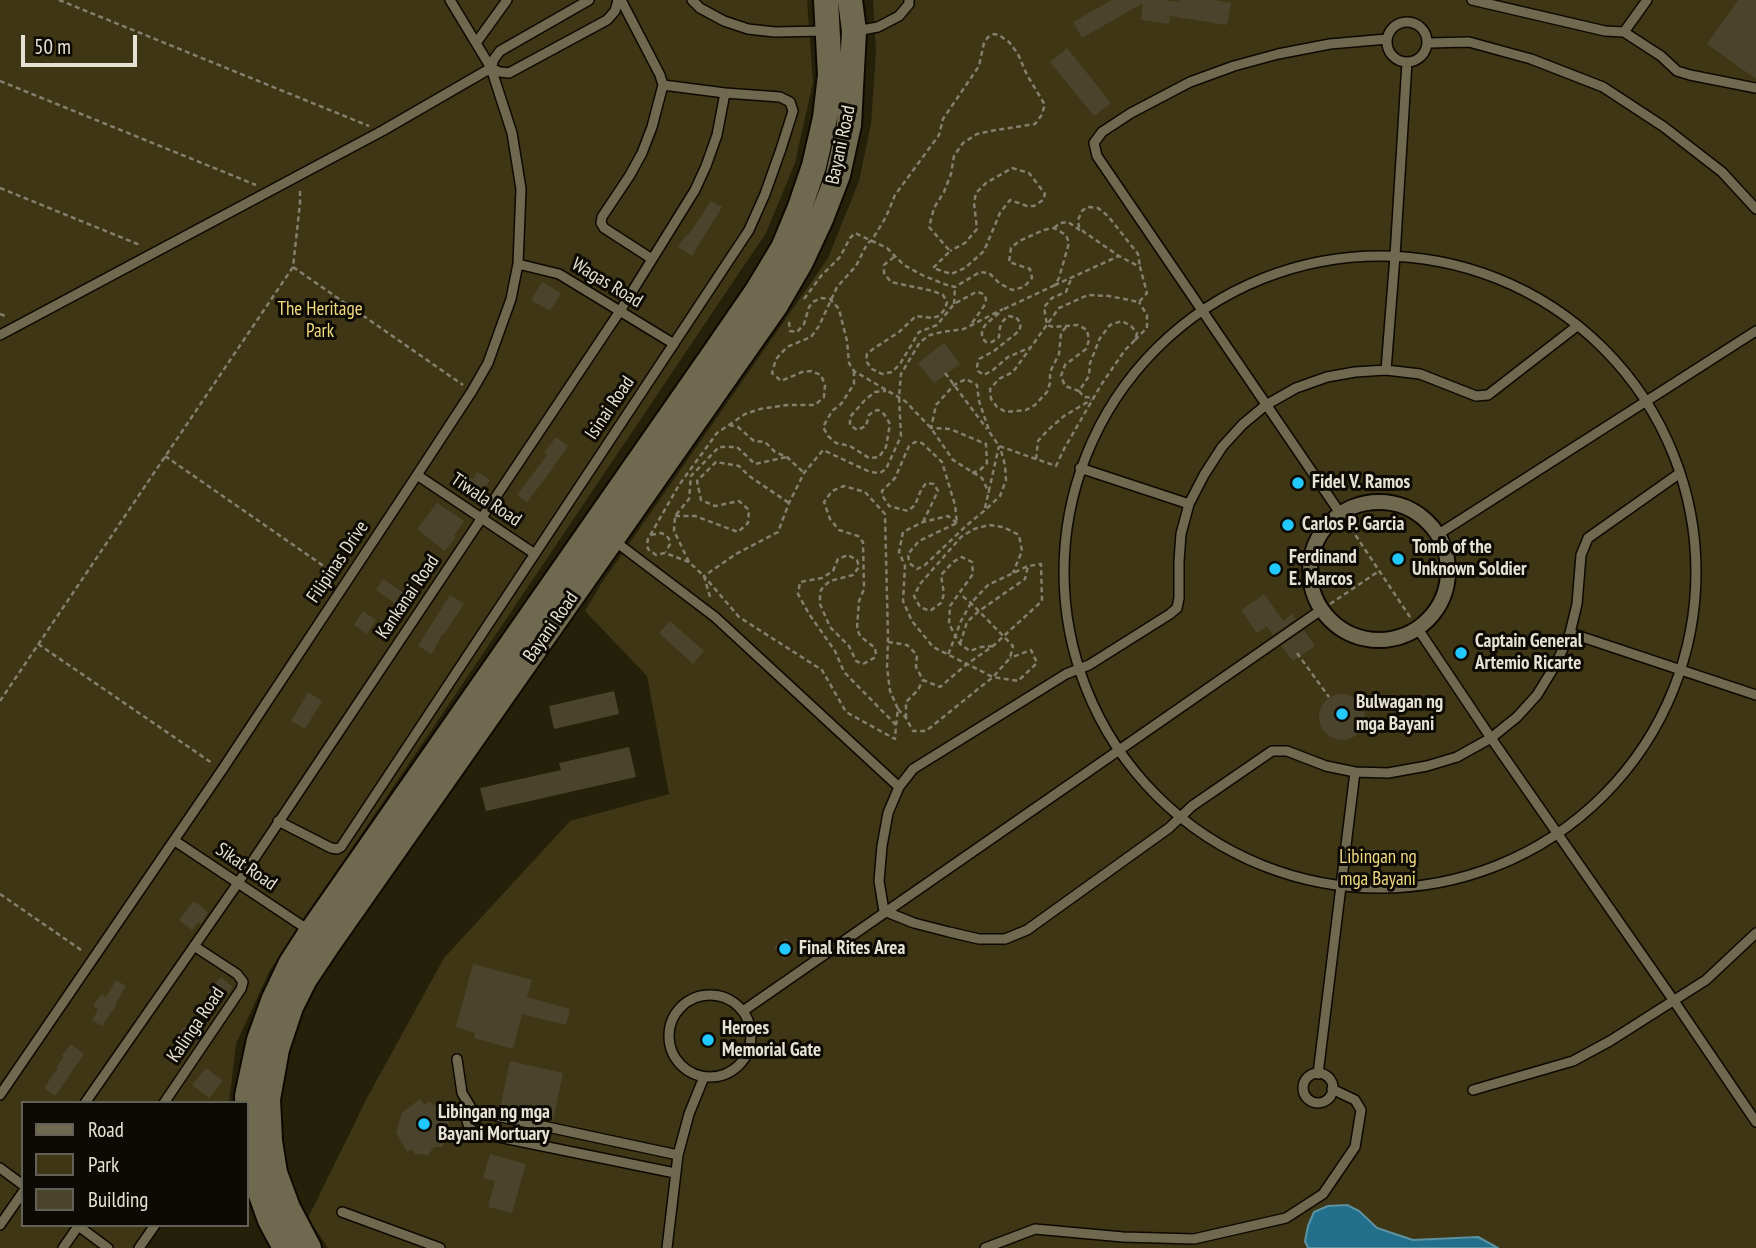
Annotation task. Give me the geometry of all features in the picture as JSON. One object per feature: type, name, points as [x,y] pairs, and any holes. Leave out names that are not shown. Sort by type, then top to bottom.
[{"type":"main road","name":"Bayani Road","points":[[309,1248],[288,1208],[275,1173],[268,1099],[277,1049],[291,1007],[305,979],[313,933],[757,291],[783,248],[814,166],[825,118],[831,75],[826,0]]},
{"type":"main road","name":"Bayani Road","points":[[247,1101],[259,1040],[291,963],[612,539],[776,305],[801,261],[838,175],[849,125],[854,31],[850,0]]},
{"type":"main road","name":"Bayani Road","points":[[248,1144],[256,1181],[270,1220],[285,1248]]},
{"type":"street","points":[[1366,503],[1393,504],[1418,515],[1437,535],[1447,559],[1447,586],[1436,610],[1418,629],[1393,639],[1366,639],[1352,636],[1340,629],[1321,610],[1311,585],[1311,558],[1321,533],[1340,513],[1366,503]]},
{"type":"lane","name":"Filipinas Drive","points":[[0,1095],[175,841],[488,363],[511,299],[518,264],[521,189],[512,133],[491,68],[450,0]]},
{"type":"lane","points":[[476,43],[507,0]]},
{"type":"lane","points":[[0,335],[382,131],[491,68],[500,51],[589,0]]},
{"type":"lane","points":[[491,68],[509,73],[607,20],[620,0]]},
{"type":"lane","points":[[620,0],[663,85],[642,153],[602,216],[601,223],[604,228],[652,259]]},
{"type":"lane","points":[[692,0],[700,8],[724,21],[747,29],[775,32],[829,31]]},
{"type":"lane","points":[[854,31],[878,27],[899,16],[909,5],[909,0]]},
{"type":"lane","points":[[1472,0],[1605,31],[1624,32],[1661,56],[1677,71],[1756,88]]},
{"type":"lane","points":[[1624,32],[1647,0]]},
{"type":"lane","points":[[1410,21],[1425,32],[1428,43],[1424,54],[1416,60],[1406,62],[1397,59],[1389,51],[1387,39],[1394,26],[1410,21]]},
{"type":"lane","points":[[1340,513],[1097,156],[1094,143],[1102,132],[1131,113],[1190,82],[1234,66],[1330,44],[1387,39]]},
{"type":"lane","points":[[1428,43],[1469,42],[1531,59],[1603,87],[1664,127],[1722,172],[1756,209]]},
{"type":"lane","points":[[1386,370],[1406,62]]},
{"type":"lane","name":"Isinai Road","points":[[278,821],[331,848],[341,847],[749,230],[765,194],[793,111],[790,102],[780,97],[663,85]]},
{"type":"lane","name":"Kankanai Road","points":[[86,1101],[238,883],[620,311],[695,190],[717,135],[725,93]]},
{"type":"lane","points":[[1354,256],[1395,256],[1473,270],[1510,285],[1545,303],[1577,326],[1610,357],[1645,402],[1665,436],[1679,473],[1690,512],[1695,552],[1695,592],[1691,631],[1681,670],[1665,709],[1637,756],[1591,808],[1558,834],[1519,856],[1466,876],[1433,884],[1388,888],[1342,886],[1298,877],[1256,862],[1217,842],[1180,816],[1147,785],[1119,750],[1096,711],[1079,669],[1069,629],[1064,589],[1064,548],[1069,508],[1080,468],[1096,430],[1124,384],[1140,363],[1169,334],[1236,289],[1274,273],[1314,262],[1354,256]]},
{"type":"lane","name":"Wagas Road","points":[[518,264],[559,274],[674,344]]},
{"type":"lane","points":[[884,911],[879,881],[888,813],[899,788],[913,769],[1066,674],[1089,665],[1177,608],[1181,534],[1189,504],[1222,447],[1243,424],[1266,405],[1296,388],[1327,377],[1355,372],[1386,370],[1420,374],[1476,396],[1488,395],[1577,326]]},
{"type":"lane","points":[[1437,535],[1756,331]]},
{"type":"lane","points":[[1080,468],[1189,504]]},
{"type":"lane","points":[[884,911],[914,923],[979,939],[1005,939],[1027,930],[1169,828],[1192,806],[1272,751],[1287,751],[1326,766],[1355,772],[1388,773],[1457,757],[1491,738],[1517,717],[1537,695],[1556,664],[1570,634],[1577,604],[1581,555],[1588,538],[1679,473]]},
{"type":"lane","name":"Tiwala Road","points":[[417,475],[535,554]]},
{"type":"lane","points":[[612,539],[715,617],[899,788]]},
{"type":"lane","points":[[743,1011],[1321,610]]},
{"type":"lane","points":[[1418,629],[1756,1122]]},
{"type":"lane","points":[[1570,634],[1756,695]]},
{"type":"lane","points":[[1318,1073],[1355,772]]},
{"type":"lane","name":"Sikat Road","points":[[175,841],[313,933]]},
{"type":"lane","points":[[1473,1090],[1573,1061],[1610,1041],[1706,980],[1756,933]]},
{"type":"lane","name":"Kalinga Road","points":[[165,1101],[241,989],[243,982],[237,974],[194,946]]},
{"type":"lane","points":[[710,994],[737,1004],[748,1018],[751,1036],[748,1053],[737,1067],[721,1076],[704,1077],[679,1063],[670,1046],[669,1028],[677,1010],[692,999],[710,994]]},
{"type":"lane","points":[[457,1059],[462,1093],[473,1111],[678,1155]]},
{"type":"lane","points":[[1318,1073],[1330,1080],[1332,1089],[1329,1098],[1315,1103],[1307,1098],[1303,1089],[1306,1080],[1318,1073]]},
{"type":"lane","points":[[667,1248],[678,1155],[688,1114],[704,1077]]},
{"type":"lane","points":[[985,1248],[1035,1229],[1194,1240],[1286,1218],[1323,1194],[1354,1147],[1361,1110],[1355,1100],[1332,1089]]},
{"type":"lane","points":[[473,1111],[467,1121],[474,1132],[676,1173]]},
{"type":"lane","points":[[0,1168],[21,1184]]},
{"type":"lane","points":[[0,1225],[21,1195]]},
{"type":"lane","points":[[342,1212],[440,1248]]},
{"type":"lane","points":[[63,1248],[77,1227]]},
{"type":"lane","points":[[81,1227],[108,1248]]},
{"type":"lane","points":[[139,1248],[154,1227]]},
{"type":"path","points":[[59,0],[382,131]]},
{"type":"path","points":[[689,562],[666,553],[651,553],[647,544],[679,485],[717,433],[745,414],[787,405],[815,405],[824,397],[825,385],[821,375],[811,370],[781,381],[772,373],[776,359],[786,347],[810,337],[819,326],[837,287],[856,266],[867,244],[886,217],[895,195],[939,135],[943,119],[979,66],[984,43],[988,37],[999,35],[1009,42],[1018,54],[1045,105],[1035,124],[977,134],[963,143],[954,156],[951,174],[934,208],[929,228],[950,251]]},
{"type":"path","points":[[0,81],[270,191]]},
{"type":"path","points":[[1012,168],[1029,173],[1039,184],[1045,194],[1043,200],[1034,206],[1027,206],[1010,200],[1000,213],[984,251],[965,268],[951,274],[933,268],[950,251],[965,243],[977,229],[974,202],[976,193],[986,183],[1012,168]]},
{"type":"path","points":[[0,701],[293,267],[300,204],[299,175]]},
{"type":"path","points":[[0,188],[156,252]]},
{"type":"path","points":[[1084,232],[1079,227],[1078,220],[1082,211],[1087,207],[1098,208],[1108,216],[1138,254],[1147,293],[1139,302]]},
{"type":"path","points":[[955,287],[980,272],[989,273],[1012,290],[1024,287],[1032,278],[1030,269],[1009,262],[1011,248],[1019,241],[1068,222],[1140,267]]},
{"type":"path","points":[[1055,228],[1066,235],[1069,243],[1055,285]]},
{"type":"path","points":[[804,300],[821,276],[840,257],[855,233],[887,248],[904,265],[924,276],[955,287]]},
{"type":"path","points":[[704,576],[736,554],[778,532],[804,473],[823,450],[870,472],[880,473],[886,469],[901,436],[901,374],[920,342],[930,335],[964,329],[1119,256]]},
{"type":"path","points":[[895,257],[884,265],[884,274],[891,282],[933,291],[943,295],[947,302],[939,316],[916,316],[899,332],[867,354],[866,361],[872,369],[882,374],[892,372],[900,364],[919,332],[937,325],[954,304],[976,292],[981,293],[986,300],[970,326]]},
{"type":"path","points":[[293,267],[472,391]]},
{"type":"path","points":[[1047,325],[1044,307],[1052,298],[1066,292],[1072,277]]},
{"type":"path","points":[[954,304],[955,287]]},
{"type":"path","points":[[999,446],[1056,466],[1112,369],[1147,328],[1147,316],[1139,302],[1109,296],[1088,295],[1059,307],[1013,372],[999,379],[990,389],[991,399],[997,407],[1006,412],[1026,410],[1048,392],[1050,372],[1059,354],[1061,333],[1066,327]]},
{"type":"path","points":[[789,322],[790,331],[797,332],[804,324],[809,307],[821,298],[830,299],[839,309],[854,384],[823,427],[836,443],[850,446],[869,458],[879,457],[886,447],[890,424],[884,414],[878,410],[874,411],[869,415],[866,426],[857,430],[850,425],[850,417],[875,392],[888,391]]},
{"type":"path","points":[[1003,309],[986,324],[982,330],[982,338],[986,342],[992,342],[999,337],[1000,327],[1008,316],[1016,317],[1021,324],[1019,331],[979,359],[978,371],[984,375],[1008,357],[1030,348]]},
{"type":"path","points":[[1079,391],[1089,376],[1090,363],[1100,338],[1110,326],[1122,321],[1131,326],[1137,333],[1135,340]]},
{"type":"path","points":[[1047,325],[1078,325],[1087,330],[1086,349],[1065,365],[1061,376],[1065,386],[1079,391],[1084,397],[1094,398]]},
{"type":"path","points":[[853,371],[905,401],[930,428],[953,460],[982,478],[989,494]]},
{"type":"path","points":[[945,373],[999,446],[1006,480],[1000,496],[925,565],[916,569],[909,563],[908,554],[919,541],[957,523]]},
{"type":"path","points":[[930,428],[936,405],[954,385],[966,379],[977,385],[979,401],[990,433]]},
{"type":"path","points":[[1036,459],[1038,441],[1048,430],[1064,416],[1094,398]]},
{"type":"path","points":[[729,425],[738,427],[754,441],[765,442],[804,473]]},
{"type":"path","points":[[930,428],[950,429],[986,444],[987,463],[972,473]]},
{"type":"path","points":[[923,522],[938,491],[934,484],[926,484],[915,505],[908,511],[889,506],[882,495],[882,491],[895,478],[909,446],[915,442],[922,443],[942,462],[955,505],[957,523]]},
{"type":"path","points":[[985,511],[999,446]]},
{"type":"path","points":[[787,457],[755,464],[737,447],[719,447],[691,476],[689,499],[675,516],[674,531],[689,562],[739,617],[822,670],[846,712],[894,739],[898,709]]},
{"type":"path","points":[[165,456],[346,582]]},
{"type":"path","points":[[675,516],[695,516],[738,532],[748,523],[749,510],[738,501],[715,506],[701,500],[697,481],[716,462],[739,466],[789,503]]},
{"type":"path","points":[[896,726],[844,672],[835,651],[798,594],[800,582],[822,578],[832,571],[838,559],[848,555],[857,560],[859,567],[853,575],[830,581],[822,587],[820,604],[830,627],[849,646],[856,660],[863,664],[874,658],[875,648],[860,636],[856,628],[859,601],[864,589],[863,542],[858,536],[839,530],[830,519],[824,502],[832,491],[844,486],[864,492],[885,514],[887,667],[890,691],[913,731],[926,731],[993,677],[1010,658],[1031,650],[1037,663],[1018,681],[993,677],[933,648],[912,621],[903,601],[905,566],[899,552],[903,532],[923,522],[948,516],[957,523]]},
{"type":"path","points":[[1340,513],[1418,629]]},
{"type":"path","points":[[993,646],[970,651],[955,638],[949,624],[950,606],[973,574],[972,562],[962,557],[941,575],[944,594],[941,603],[930,611],[920,607],[914,596],[920,584],[954,544],[974,529],[989,525],[1003,527],[1019,535],[1022,551],[1013,573]]},
{"type":"path","points":[[651,535],[661,533],[669,539],[666,553]]},
{"type":"path","points":[[888,642],[907,645],[917,655],[916,667],[923,680],[940,687],[993,646],[1042,601],[1041,564],[1028,566],[988,585],[971,603],[948,655]]},
{"type":"path","points":[[960,644],[967,622],[1025,579],[1028,566]]},
{"type":"path","points":[[1321,610],[1379,572]]},
{"type":"path","points":[[704,576],[715,617]]},
{"type":"path","points":[[959,593],[1013,646],[1010,658]]},
{"type":"path","points":[[38,644],[222,770]]},
{"type":"path","points":[[1297,653],[1329,697]]},
{"type":"path","points":[[906,718],[906,702],[918,690],[923,680]]},
{"type":"path","points":[[0,894],[93,958]]},
{"type":"green space","name":"The Heritage Park","points":[[0,0],[807,0],[813,82],[795,163],[766,233],[270,970],[236,1044],[229,1101],[21,1101],[21,1227],[160,1227],[146,1248],[0,1248]]},
{"type":"green space","name":"Libingan ng mga Bayani","points":[[873,0],[1756,0],[1756,1248],[328,1248],[308,1218],[368,1096],[444,958],[570,821],[669,794],[647,676],[585,611],[601,584],[828,258],[859,181],[871,124],[876,52]]},
{"type":"water","points":[[1347,1205],[1359,1211],[1377,1228],[1413,1240],[1478,1237],[1498,1248],[1308,1248],[1305,1241],[1314,1212],[1328,1206]]},
{"type":"building","points":[[1112,0],[1214,0],[1231,3],[1227,25],[1170,16],[1169,24],[1141,20],[1143,3],[1082,38],[1073,22]]},
{"type":"building","points":[[1738,0],[1756,0],[1756,79],[1707,44]]},
{"type":"building","points":[[1067,48],[1111,103],[1094,116],[1050,62]]},
{"type":"building","points":[[710,201],[722,207],[692,256],[678,247]]},
{"type":"building","points":[[542,282],[561,293],[550,311],[531,300]]},
{"type":"building","points":[[944,343],[960,364],[934,383],[918,363]]},
{"type":"building","points":[[556,437],[568,446],[527,502],[517,495],[547,455],[544,453]]},
{"type":"building","points":[[457,470],[473,479],[477,472],[490,480],[477,501],[452,484]]},
{"type":"building","points":[[437,503],[464,521],[445,551],[417,529]]},
{"type":"building","points":[[383,579],[414,600],[406,611],[376,590]]},
{"type":"building","points":[[1264,594],[1283,621],[1292,614],[1296,619],[1273,635],[1267,626],[1257,633],[1241,610]]},
{"type":"building","points":[[450,595],[464,604],[432,654],[418,646]]},
{"type":"building","points":[[363,611],[376,620],[367,634],[354,625]]},
{"type":"building","points":[[670,621],[704,651],[693,664],[659,633]]},
{"type":"building","points":[[1304,630],[1315,646],[1293,661],[1281,646]]},
{"type":"building","points":[[614,691],[619,714],[554,729],[549,706]]},
{"type":"building","points":[[308,692],[322,701],[305,729],[291,721]]},
{"type":"building","name":"Bulwagan ng mga Bayani","points":[[1342,694],[1359,700],[1365,717],[1359,734],[1342,740],[1325,734],[1319,717],[1325,700]]},
{"type":"building","points":[[629,747],[636,777],[486,811],[480,788],[561,770],[559,763]]},
{"type":"building","points":[[194,901],[208,912],[201,924],[198,922],[192,930],[179,920]]},
{"type":"building","name":"Final Rites Area","points":[[786,938],[796,951],[784,960],[774,947]]},
{"type":"building","points":[[473,964],[532,980],[527,997],[570,1009],[566,1025],[522,1014],[513,1049],[474,1038],[475,1033],[456,1027]]},
{"type":"building","points":[[221,977],[233,987],[220,1004],[207,994]]},
{"type":"building","points":[[116,980],[126,986],[102,1026],[92,1020],[98,1010],[93,1006],[101,994],[106,997]]},
{"type":"building","points":[[184,1027],[198,1038],[187,1051],[174,1041]]},
{"type":"building","points":[[71,1044],[84,1054],[55,1096],[44,1088]]},
{"type":"building","points":[[510,1061],[563,1073],[553,1121],[500,1109]]},
{"type":"building","points":[[206,1068],[223,1081],[209,1098],[192,1085]]},
{"type":"building","name":"Libingan ng mga Bayani Mortuary","points":[[420,1099],[425,1105],[428,1101],[439,1108],[441,1117],[448,1119],[450,1128],[442,1147],[434,1147],[428,1155],[415,1154],[412,1149],[407,1152],[396,1132],[402,1113]]},
{"type":"building","points":[[490,1154],[526,1164],[512,1213],[488,1207],[495,1181],[483,1178]]},
{"type":"place","name":"Fidel V. Ramos","points":[[1298,483]]},
{"type":"place","name":"Carlos P. Garcia","points":[[1288,525]]},
{"type":"place","name":"Tomb of the Unknown Soldier","points":[[1398,559]]},
{"type":"place","name":"Ferdinand E. Marcos","points":[[1275,569]]},
{"type":"place","name":"Captain General Artemio Ricarte","points":[[1461,653]]},
{"type":"place","name":"Bulwagan ng mga Bayani","points":[[1342,714]]},
{"type":"place","name":"Final Rites Area","points":[[785,949]]},
{"type":"place","name":"Heroes Memorial Gate","points":[[708,1040]]},
{"type":"place","name":"Libingan ng mga Bayani Mortuary","points":[[424,1124]]}]
